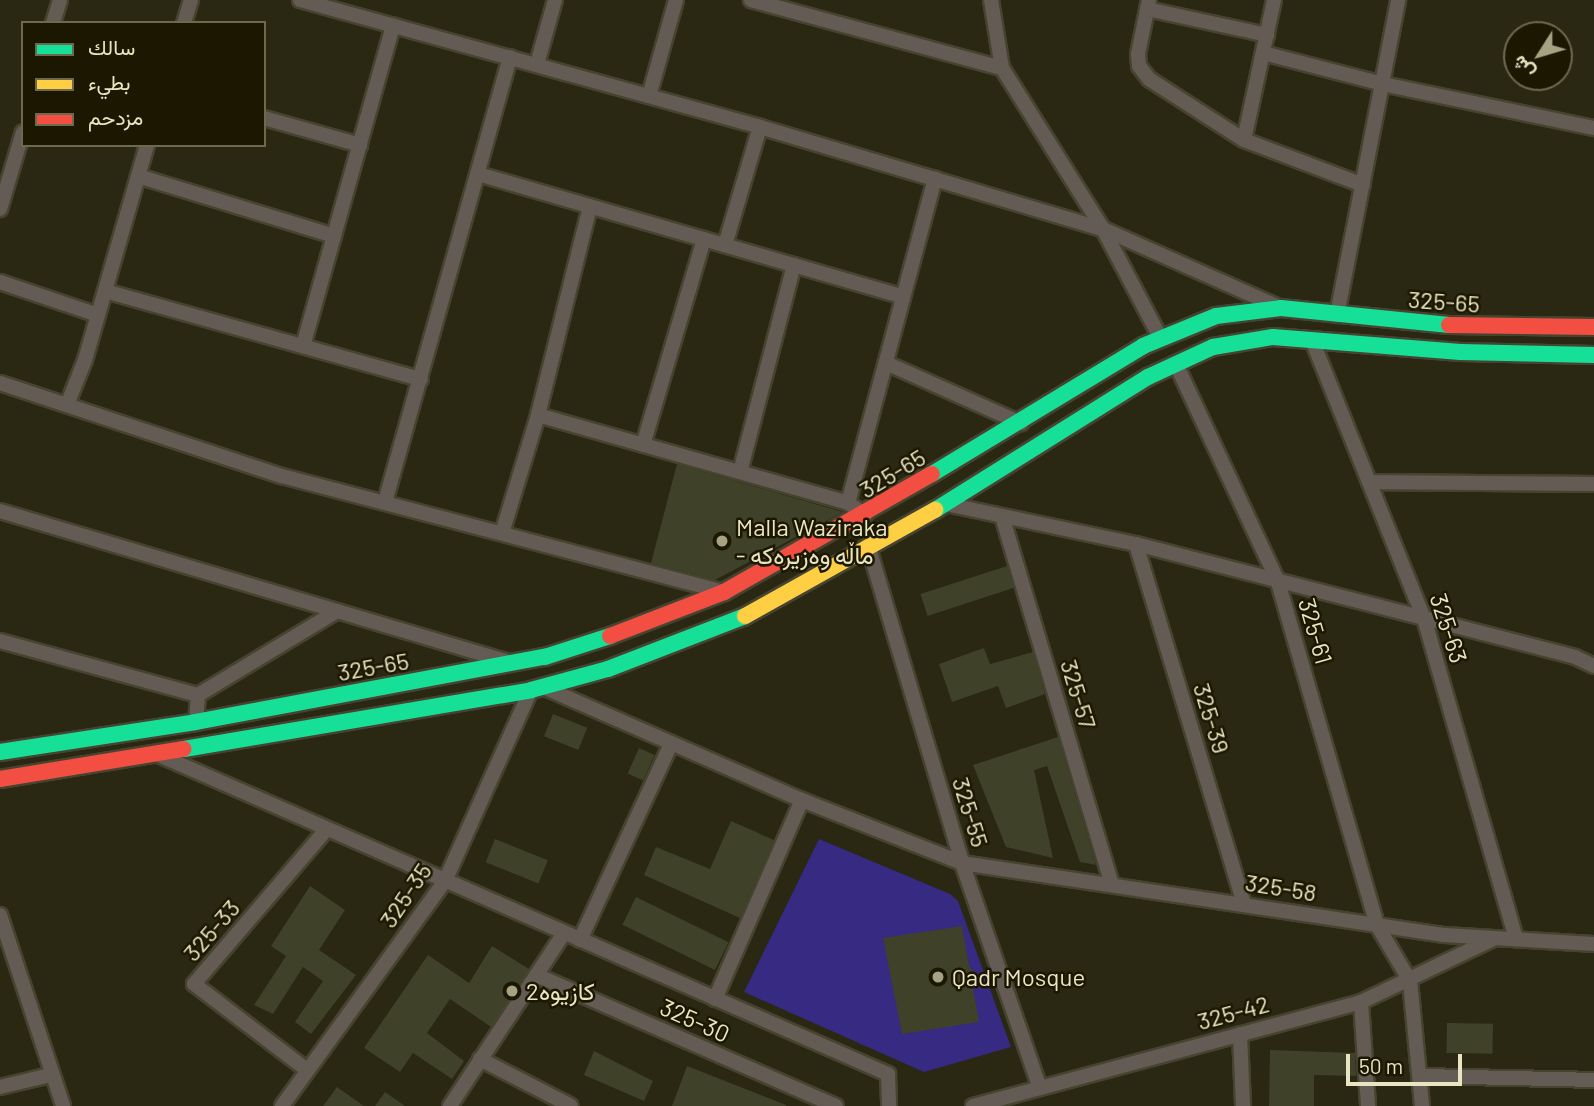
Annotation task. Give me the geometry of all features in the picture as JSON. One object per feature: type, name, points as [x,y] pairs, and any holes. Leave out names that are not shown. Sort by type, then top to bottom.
[{"type":"street","points":[[55,21],[60,0]]},
{"type":"street","points":[[185,21],[191,0]]},
{"type":"street","points":[[300,0],[760,127],[1103,229],[1281,308]]},
{"type":"street","points":[[537,64],[555,0]]},
{"type":"street","points":[[649,96],[676,0]]},
{"type":"street","points":[[751,0],[1002,68]]},
{"type":"street","points":[[991,0],[1002,68],[1103,229],[1160,337]]},
{"type":"street","points":[[1244,140],[1274,0]]},
{"type":"street","points":[[1337,315],[1398,0]]},
{"type":"street","points":[[1267,35],[1148,5],[1138,54],[1144,72],[1244,140],[1363,185]]},
{"type":"street","points":[[303,346],[393,25]]},
{"type":"street","points":[[1263,53],[1383,84],[1594,128]]},
{"type":"street","points":[[386,502],[510,57]]},
{"type":"street","points":[[266,119],[360,145]]},
{"type":"street","points":[[725,245],[760,127]]},
{"type":"street","points":[[0,209],[5,172],[21,136]]},
{"type":"street","points":[[67,405],[98,315],[146,147]]},
{"type":"street","points":[[478,174],[904,297]]},
{"type":"street","points":[[138,176],[334,236]]},
{"type":"street","points":[[848,503],[935,178]]},
{"type":"street","points":[[502,533],[538,415],[590,206]]},
{"type":"street","points":[[643,445],[704,239]]},
{"type":"street","points":[[740,472],[794,265]]},
{"type":"street","points":[[0,282],[98,315]]},
{"type":"street","points":[[105,291],[421,379]]},
{"type":"street","name":"325-65","points":[[0,752],[196,722],[512,663],[576,648],[724,592],[865,515],[1160,337],[1216,316],[1281,308],[1461,326],[1594,327]]},
{"type":"street","points":[[1460,352],[1461,326]]},
{"type":"street","name":"325-65","points":[[0,779],[159,755],[537,689],[696,636],[798,587],[868,545],[946,504],[1190,354],[1235,342],[1273,337],[1460,352],[1594,355]]},
{"type":"street","name":"325-63","points":[[1312,340],[1424,618],[1516,939]]},
{"type":"street","points":[[886,363],[1021,423]]},
{"type":"street","name":"325-61","points":[[1176,363],[1278,582],[1377,925],[1410,981]]},
{"type":"street","points":[[0,383],[282,475],[724,592]]},
{"type":"street","points":[[538,415],[848,503],[865,515]]},
{"type":"street","points":[[1369,482],[1594,484],[1594,498]]},
{"type":"street","points":[[946,504],[1136,544],[1424,618],[1594,666]]},
{"type":"street","points":[[0,511],[512,663]]},
{"type":"street","name":"325-57","points":[[1002,516],[1112,884]]},
{"type":"street","name":"325-39","points":[[1136,544],[1244,905]]},
{"type":"street","name":"325-55","points":[[868,545],[962,863],[1040,1088]]},
{"type":"street","points":[[783,560],[798,587]]},
{"type":"street","points":[[0,641],[198,695],[337,611]]},
{"type":"street","name":"325-58","points":[[537,689],[802,800],[962,863],[1377,925],[1494,938],[1594,944]]},
{"type":"street","name":"325-35","points":[[282,1106],[444,881],[537,689]]},
{"type":"street","points":[[196,722],[198,695]]},
{"type":"street","points":[[580,940],[671,744]]},
{"type":"street","points":[[159,755],[888,1074],[889,1106]]},
{"type":"street","points":[[715,999],[802,800]]},
{"type":"street","name":"325-33","points":[[307,1070],[194,984],[327,829]]},
{"type":"street","points":[[0,915],[50,1075],[63,1106]]},
{"type":"street","points":[[450,1106],[564,933]]},
{"type":"street","name":"325-42","points":[[973,1106],[1361,1002],[1410,981],[1494,938]]},
{"type":"street","name":"325-30","points":[[536,975],[836,1106]]},
{"type":"street","points":[[1410,981],[1422,1106]]},
{"type":"street","points":[[1361,1002],[1368,1106]]},
{"type":"street","points":[[1240,1034],[1243,1106]]},
{"type":"street","points":[[480,1059],[571,1106]]},
{"type":"street","points":[[0,1087],[50,1075]]},
{"type":"street","points":[[1421,1076],[1594,1080]]},
{"type":"shaded area","points":[[819,839],[950,894],[958,901],[1011,1047],[924,1072],[744,992]]},
{"type":"building","name":"Malla Waziraka - ماڵە وەزیرەکە","points":[[677,464],[843,512],[715,580],[651,563]]},
{"type":"building","points":[[1007,566],[1014,588],[928,616],[920,594]]},
{"type":"building","points":[[984,648],[990,664],[1033,652],[1045,694],[1006,708],[998,686],[952,702],[939,664]]},
{"type":"building","points":[[553,714],[587,728],[578,750],[544,736]]},
{"type":"building","points":[[1058,737],[1096,865],[1080,862],[1047,766],[1034,770],[1053,858],[1006,847],[973,765]]},
{"type":"building","points":[[639,748],[655,755],[643,780],[628,774]]},
{"type":"building","points":[[731,821],[774,840],[740,918],[644,875],[656,847],[710,869]]},
{"type":"building","points":[[495,839],[548,860],[538,884],[486,862]]},
{"type":"building","points":[[310,886],[345,910],[319,950],[356,975],[311,1034],[295,1022],[323,981],[303,967],[273,1014],[254,1005],[286,956],[271,946]]},
{"type":"building","points":[[636,897],[729,942],[715,970],[622,925]]},
{"type":"building","points":[[962,926],[969,966],[976,975],[972,983],[979,1022],[902,1034],[883,938]]},
{"type":"building","points":[[492,946],[529,969],[491,1027],[450,999],[427,1033],[464,1061],[452,1079],[413,1053],[400,1072],[364,1048],[428,955],[469,983]]},
{"type":"building","points":[[1447,1023],[1493,1024],[1492,1054],[1446,1053]]},
{"type":"building","points":[[1270,1050],[1355,1053],[1356,1076],[1314,1075],[1314,1106],[1269,1106]]},
{"type":"building","points":[[594,1051],[653,1081],[644,1101],[584,1075]]},
{"type":"building","points":[[687,1066],[786,1105],[786,1106],[672,1106]]},
{"type":"building","points":[[337,1087],[364,1106],[323,1106]]},
{"type":"building","points":[[385,1092],[405,1106],[375,1106]]},
{"type":"traffic: fast","points":[[932,474],[1143,346],[1216,316],[1281,308],[1449,325]]},
{"type":"traffic: fast","points":[[935,510],[1148,377],[1213,347],[1273,337],[1460,352],[1594,355]]},
{"type":"traffic: fast","points":[[184,749],[531,690],[608,669],[745,616]]},
{"type":"traffic: fast","points":[[0,752],[196,722],[545,657],[610,636]]},
{"type":"traffic: slow","points":[[745,616],[935,510]]},
{"type":"traffic: jam","points":[[1449,325],[1594,327]]},
{"type":"traffic: jam","points":[[610,636],[724,592],[932,474]]},
{"type":"traffic: jam","points":[[0,779],[184,749]]},
{"type":"place","name":"Malla Waziraka - ماڵە وەزیرەکە","points":[[722,541]]},
{"type":"place","name":"Qadr Mosque","points":[[938,977]]},
{"type":"place","name":"كازيوه2","points":[[512,991]]}]
